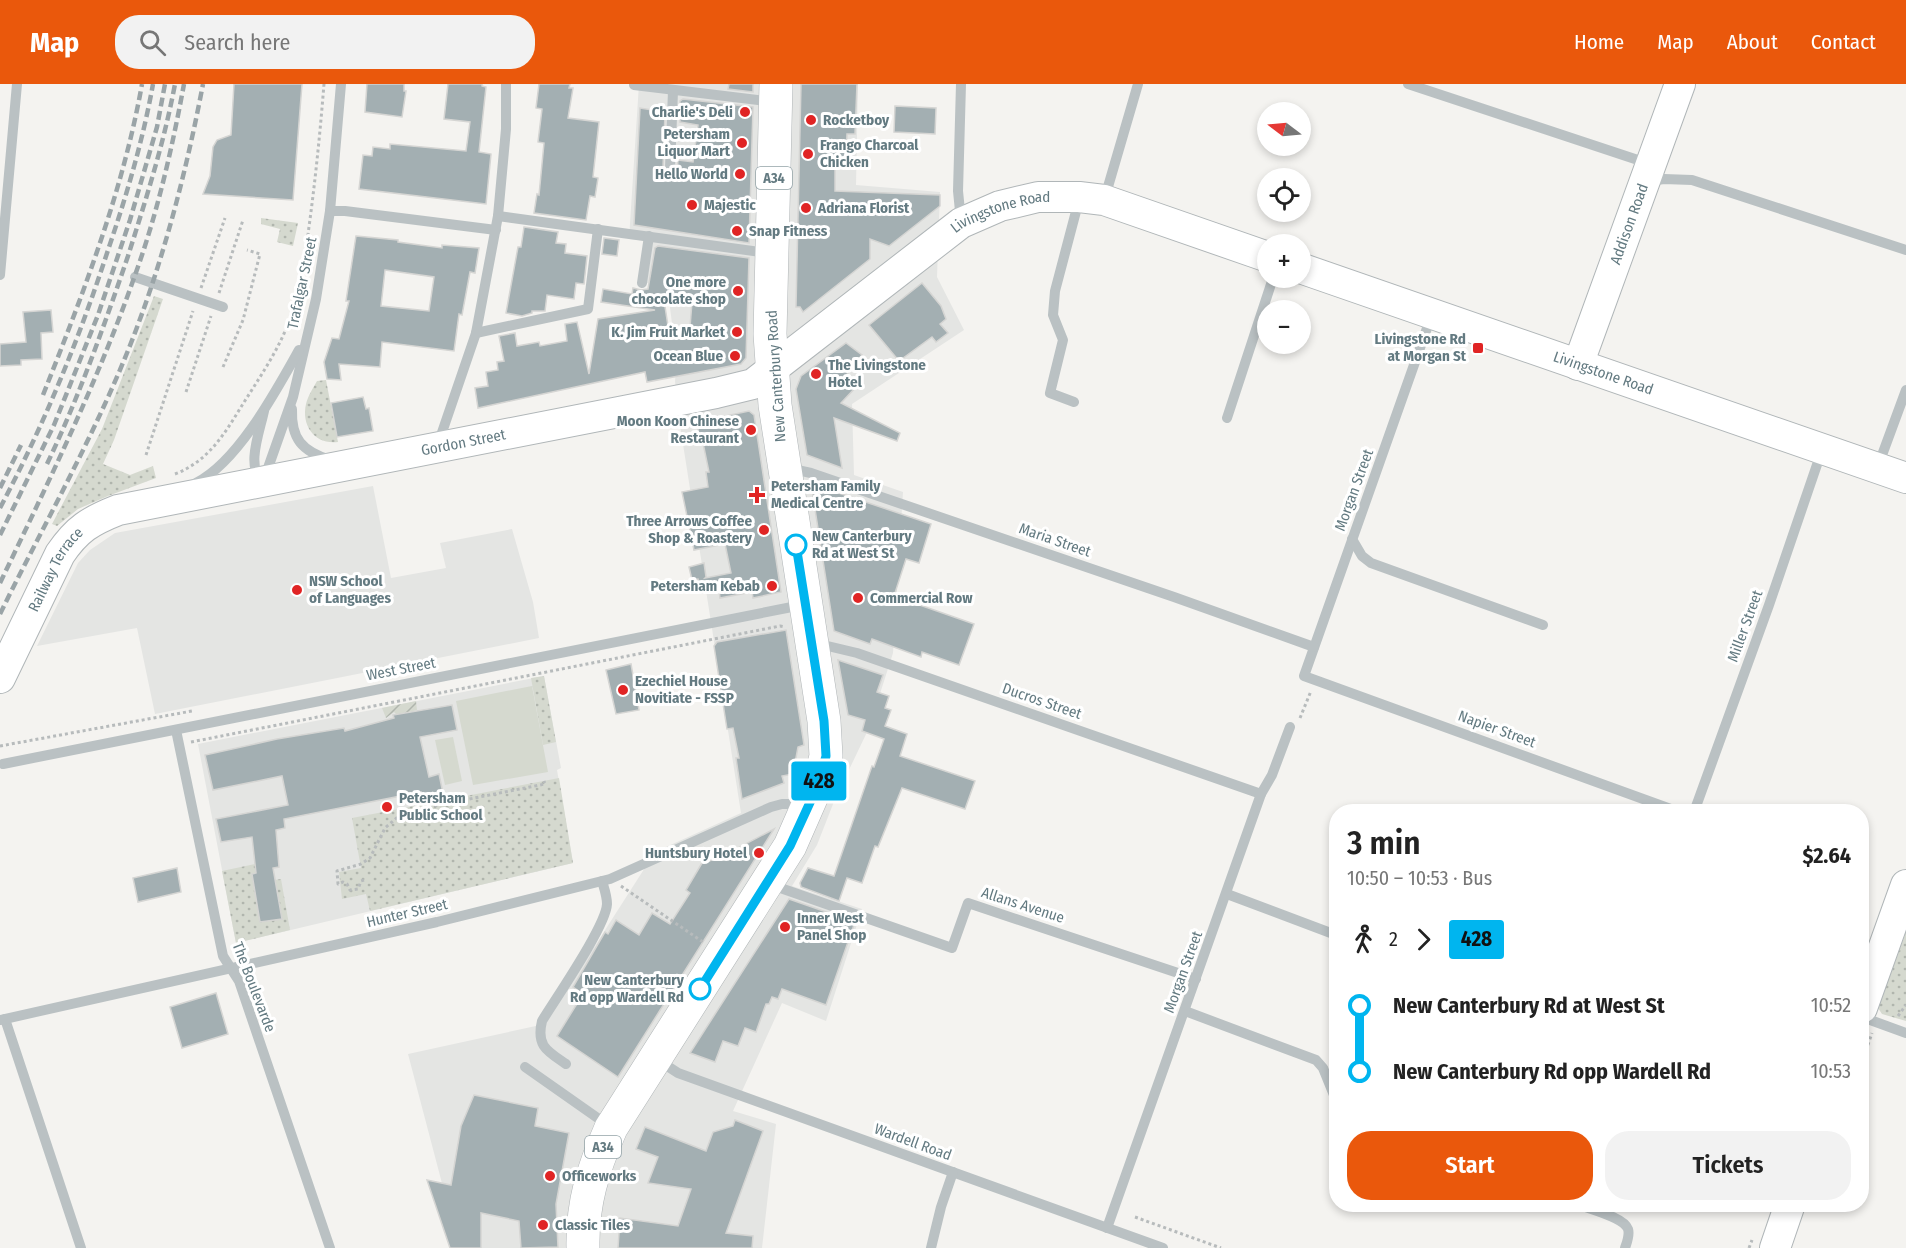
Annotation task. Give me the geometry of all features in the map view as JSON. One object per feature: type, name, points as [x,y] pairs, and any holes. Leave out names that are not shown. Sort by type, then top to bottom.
[{"type":"highway","name":"New Canterbury Road","points":[[583,1248],[585,1200],[611,1128],[790,846],[822,773],[826,756],[826,739],[801,625],[775,405],[770,334],[776,93]]},
{"type":"main road","name":"Addison Road","points":[[1578,365],[1680,84]]},
{"type":"main road","name":"Livingstone Road","points":[[773,369],[961,223],[1000,206],[1038,197],[1092,199],[1257,253]]},
{"type":"main road","name":"Livingstone Road","points":[[1311,272],[1906,478]]},
{"type":"main road","name":"Gordon Street","points":[[149,504],[741,387],[753,384],[773,369]]},
{"type":"main road","name":"Railway Terrace","points":[[0,678],[60,554],[72,537],[95,519],[118,510],[149,504]]},
{"type":"main road","points":[[1869,1012],[1906,885]]},
{"type":"main road","points":[[1775,1248],[1788,1212]]},
{"type":"street","points":[[0,275],[17,84]]},
{"type":"street","name":"Trafalgar Street","points":[[263,482],[293,396],[316,299],[330,211],[340,84]]},
{"type":"street","points":[[436,448],[477,333],[498,216],[506,129],[506,84]]},
{"type":"street","points":[[961,84],[958,190],[961,223]]},
{"type":"street","points":[[1074,402],[1050,393],[1064,340],[1053,315],[1055,291],[1138,84]]},
{"type":"street","points":[[1408,84],[1664,179],[1692,180],[1906,250]]},
{"type":"street","points":[[634,86],[673,91],[776,93]]},
{"type":"street","points":[[670,168],[673,91]]},
{"type":"street","points":[[330,211],[496,230]]},
{"type":"street","points":[[498,216],[771,253]]},
{"type":"street","points":[[477,333],[588,309],[598,229]]},
{"type":"street","points":[[642,283],[650,236]]},
{"type":"street","points":[[135,277],[223,307]]},
{"type":"street","points":[[1227,418],[1270,288]]},
{"type":"street","name":"Morgan Street","points":[[1309,678],[1314,648],[1432,313]]},
{"type":"street","points":[[149,504],[213,473],[232,453],[264,411],[305,340]]},
{"type":"street","points":[[1878,468],[1906,390]]},
{"type":"street","points":[[293,396],[292,423],[300,444],[322,458],[350,464]]},
{"type":"street","points":[[263,482],[257,477],[254,465],[264,411]]},
{"type":"street","name":"Miller Street","points":[[1697,804],[1769,605],[1822,449]]},
{"type":"street","name":"Maria Street","points":[[784,468],[811,473],[1174,597],[1314,648]]},
{"type":"street","points":[[1352,539],[1362,556],[1371,563],[1543,625]]},
{"type":"street","name":"West Street","points":[[3,764],[176,730],[801,625]]},
{"type":"street","name":"Ducros Street","points":[[801,625],[857,653],[1261,794]]},
{"type":"street","name":"Napier Street","points":[[1309,678],[1657,804]]},
{"type":"street","name":"Morgan Street","points":[[1107,1228],[1261,794],[1272,775],[1290,727]]},
{"type":"street","name":"The Boulevarde","points":[[176,730],[223,956],[239,981],[330,1248]]},
{"type":"street","name":"Hunter Street","points":[[2,1019],[437,922],[606,880],[771,807],[782,804],[809,804]]},
{"type":"street","points":[[566,1064],[548,1052],[543,1045],[540,1030],[542,1021],[595,935],[605,914],[606,880]]},
{"type":"street","name":"Allans Avenue","points":[[768,883],[952,948],[968,903],[1196,979]]},
{"type":"street","points":[[1227,894],[1329,932]]},
{"type":"street","points":[[1185,1011],[1316,1060],[1323,1068],[1329,1083]]},
{"type":"street","points":[[1869,1015],[1906,1033]]},
{"type":"street","points":[[2,1019],[79,1248]]},
{"type":"street","name":"Wardell Road","points":[[655,1059],[678,1073],[1163,1248]]},
{"type":"street","points":[[525,1067],[611,1128]]},
{"type":"street","points":[[931,1248],[940,1207],[953,1172]]},
{"type":"street","points":[[1598,1212],[1621,1221],[1628,1229],[1629,1235],[1625,1248]]},
{"type":"path","points":[[172,475],[200,461],[215,447],[267,365],[287,327],[294,307],[305,255],[316,173],[324,84]]},
{"type":"path","points":[[146,455],[225,218]]},
{"type":"path","points":[[223,367],[243,320],[260,254],[247,250]]},
{"type":"path","points":[[148,430],[153,432]]},
{"type":"path","points":[[179,744],[780,626],[801,625]]},
{"type":"path","points":[[1290,727],[1302,716],[1309,678]]},
{"type":"path","points":[[0,746],[192,711]]},
{"type":"path","points":[[364,880],[361,881],[358,889],[350,890],[347,884],[343,882],[338,884],[337,871],[361,864],[370,858],[385,828],[400,815],[545,784],[544,781]]},
{"type":"path","points":[[606,880],[704,942]]},
{"type":"path","points":[[1135,1217],[1221,1248]]},
{"type":"shaded area","points":[[639,84],[858,84],[856,185],[940,192],[937,277],[964,330],[852,404],[854,475],[903,492],[893,653],[869,728],[835,799],[817,845],[792,886],[862,909],[826,1021],[782,1003],[733,1111],[776,1124],[762,1248],[459,1248],[408,1054],[545,1024],[655,852],[741,813],[680,425],[675,381],[677,363],[667,284],[645,283],[652,241],[629,239]]},
{"type":"shaded area","points":[[261,218],[298,223],[293,246],[277,242],[280,229],[261,224]]},
{"type":"shaded area","points":[[154,296],[163,299],[114,440],[103,464],[130,475],[153,466],[156,478],[78,509],[57,526],[52,524],[102,429]]},
{"type":"shaded area","points":[[326,380],[338,442],[316,437],[306,420],[306,404],[311,392],[317,381]]},
{"type":"shaded area","name":"NSW School of Languages","points":[[373,486],[391,578],[446,568],[440,543],[512,529],[533,602],[539,638],[155,714],[137,628],[37,646],[78,563],[90,550],[115,533]]},
{"type":"shaded area","name":"Petersham Public School","points":[[544,676],[561,768],[557,770],[573,863],[236,943],[198,744]]},
{"type":"shaded area","points":[[544,676],[556,742],[543,745],[531,678]]},
{"type":"shaded area","points":[[532,686],[548,772],[473,785],[456,701]]},
{"type":"shaded area","points":[[416,701],[417,710],[397,715],[394,712],[386,718],[382,708]]},
{"type":"shaded area","points":[[453,737],[462,781],[445,785],[435,740]]},
{"type":"shaded area","points":[[559,778],[573,863],[370,911],[366,894],[342,899],[339,872],[361,868],[352,818]]},
{"type":"shaded area","points":[[255,864],[257,873],[252,875],[260,921],[275,880],[281,879],[290,930],[236,943],[222,871]]},
{"type":"shaded area","points":[[1906,932],[1906,1021],[1882,1014],[1878,1008]]},
{"type":"building","points":[[234,84],[302,84],[293,200],[203,194],[210,176],[213,147],[217,140],[231,135]]},
{"type":"building","points":[[367,84],[404,84],[404,91],[406,91],[402,117],[365,112]]},
{"type":"building","points":[[448,84],[482,84],[486,87],[479,152],[491,154],[486,204],[359,189],[363,155],[372,156],[373,147],[390,149],[390,144],[466,151],[470,122],[444,119]]},
{"type":"building","points":[[539,84],[570,84],[569,88],[573,88],[568,118],[599,122],[593,177],[598,178],[595,197],[590,196],[586,220],[534,213],[537,194],[539,195],[544,143],[538,142],[542,109],[536,108]]},
{"type":"building","points":[[729,84],[753,84],[753,92],[728,89]]},
{"type":"building","points":[[801,84],[857,84],[855,134],[847,134],[846,160],[835,160],[835,191],[940,195],[940,206],[889,246],[870,239],[870,259],[803,312],[800,307],[796,307]]},
{"type":"building","points":[[683,99],[753,107],[749,243],[634,225],[640,108],[665,112],[663,168],[666,174],[670,175],[677,171],[678,160],[693,162],[698,125],[680,122],[680,101]]},
{"type":"building","points":[[895,106],[936,108],[935,134],[894,132]]},
{"type":"building","points":[[524,227],[558,232],[556,243],[566,244],[565,253],[587,256],[584,284],[576,283],[574,299],[547,295],[545,311],[532,311],[522,316],[506,313]]},
{"type":"building","points":[[356,236],[398,240],[398,242],[442,248],[442,245],[479,248],[475,273],[470,272],[462,315],[459,314],[454,351],[382,342],[380,367],[339,364],[341,380],[327,379],[324,362],[332,338],[339,339],[349,301],[346,301]],"holes":[[[385,270],[434,277],[429,311],[381,306]]]},
{"type":"building","points":[[604,238],[619,240],[617,256],[602,254]]},
{"type":"building","points":[[658,246],[749,258],[746,358],[741,364],[647,382],[645,372],[478,408],[475,388],[488,386],[486,372],[498,370],[497,362],[504,361],[499,336],[515,333],[517,346],[539,342],[540,346],[567,341],[565,324],[577,322],[589,374],[598,319],[655,310],[601,302],[603,289],[632,294],[633,288],[648,289],[655,248]],"holes":[[[664,300],[692,302],[690,327],[668,326]]]},
{"type":"building","points":[[922,283],[941,306],[946,319],[940,324],[948,333],[936,342],[932,337],[899,361],[869,325]]},
{"type":"building","points":[[51,310],[53,332],[41,333],[42,359],[21,360],[21,365],[0,366],[0,344],[26,342],[23,312]]},
{"type":"building","points":[[846,343],[862,355],[844,378],[856,387],[841,403],[900,433],[897,441],[834,418],[842,468],[807,455],[796,389],[801,376]]},
{"type":"building","points":[[363,397],[366,409],[369,408],[373,431],[337,437],[331,403]]},
{"type":"building","points":[[749,411],[754,415],[781,592],[753,598],[752,592],[720,598],[719,589],[700,593],[698,579],[692,580],[689,567],[704,563],[705,578],[731,573],[725,544],[694,550],[682,492],[708,487],[706,472],[709,472],[703,443],[700,444],[697,422]]},
{"type":"building","points":[[818,486],[931,524],[919,563],[906,559],[894,596],[974,624],[959,665],[922,652],[921,657],[872,639],[870,644],[834,631],[812,490]]},
{"type":"building","points":[[786,630],[804,745],[798,747],[793,774],[782,776],[784,783],[742,799],[736,758],[739,758],[733,728],[727,729],[714,646],[717,642]]},
{"type":"building","points":[[838,660],[883,675],[877,692],[889,696],[885,708],[891,710],[885,726],[907,734],[900,756],[975,781],[965,809],[902,788],[878,847],[875,846],[862,883],[847,878],[839,901],[801,887],[800,883],[808,868],[834,876],[872,766],[874,767],[884,739],[862,731],[865,720],[848,715]]},
{"type":"building","name":"Ezechiel House Novitiate - FSSP","points":[[631,664],[639,710],[616,714],[606,670]]},
{"type":"building","points":[[452,705],[457,730],[420,737],[429,777],[439,774],[444,798],[423,802],[421,792],[284,819],[285,828],[276,830],[279,867],[273,868],[282,919],[260,922],[252,874],[256,873],[252,837],[221,842],[216,819],[288,805],[282,776],[213,790],[205,755],[277,739],[344,728],[345,731],[394,718],[393,715]]},
{"type":"building","points":[[774,829],[618,1077],[557,1036],[583,994],[573,987],[605,932],[608,934],[616,920],[639,935],[652,913],[670,924],[690,893],[686,890],[702,863],[719,858]]},
{"type":"building","points":[[177,868],[181,892],[138,902],[133,878]]},
{"type":"building","points":[[789,899],[855,922],[826,1005],[782,989],[778,999],[772,997],[769,1004],[766,1004],[756,1032],[745,1028],[738,1046],[723,1041],[715,1062],[690,1053]]},
{"type":"building","points":[[216,993],[228,1034],[182,1048],[170,1007]]},
{"type":"building","points":[[474,1095],[538,1108],[535,1126],[569,1133],[556,1204],[558,1247],[521,1248],[519,1221],[481,1213],[481,1248],[450,1248],[427,1180],[451,1185],[461,1126]]},
{"type":"building","points":[[735,1120],[763,1131],[726,1233],[753,1236],[752,1248],[618,1248],[620,1218],[678,1226],[691,1189],[648,1183],[658,1157],[636,1149],[645,1127],[706,1151],[713,1132],[733,1126]]},
{"type":"railway","points":[[43,395],[73,319],[113,203],[142,84]]},
{"type":"railway","points":[[0,508],[46,413],[86,314],[128,187],[153,84]]},
{"type":"railway","points":[[0,535],[54,425],[98,315],[130,220],[157,127],[165,84]]},
{"type":"railway","points":[[47,464],[80,387],[128,256],[160,149],[175,84]]},
{"type":"railway","points":[[0,583],[71,432],[120,317],[157,206],[184,84]]},
{"type":"railway","points":[[0,614],[89,438],[136,330],[175,208],[203,84]]},
{"type":"railway","points":[[0,488],[21,445]]},
{"type":"bus line","name":"428","points":[[700,989],[790,846],[818,785],[826,756],[824,721],[796,545]]},
{"type":"place","name":"Charlie's Deli","points":[[745,112]]},
{"type":"place","name":"Rocketboy","points":[[811,120]]},
{"type":"place","name":"Petersham Liquor Mart","points":[[742,143]]},
{"type":"place","name":"Frango Charcoal Chicken","points":[[808,154]]},
{"type":"place","name":"Hello World","points":[[740,174]]},
{"type":"place","name":"Majestic","points":[[692,205]]},
{"type":"place","name":"Adriana Florist","points":[[806,208]]},
{"type":"place","name":"Snap Fitness","points":[[737,231]]},
{"type":"place","name":"One more chocolate shop","points":[[738,291]]},
{"type":"place","name":"K. Jim Fruit Market","points":[[737,332]]},
{"type":"place","name":"Livingstone Rd at Morgan St","points":[[1478,348]]},
{"type":"place","name":"Ocean Blue","points":[[735,356]]},
{"type":"place","name":"The Livingstone Hotel","points":[[816,374]]},
{"type":"place","name":"Moon Koon Chinese Restaurant","points":[[751,430]]},
{"type":"place","name":"Petersham Family Medical Centre","points":[[757,495]]},
{"type":"place","name":"Three Arrows Coffee Shop & Roastery","points":[[764,530]]},
{"type":"place","name":"New Canterbury Rd at West St","points":[[796,545]]},
{"type":"place","name":"Petersham Kebab","points":[[772,586]]},
{"type":"place","name":"NSW School of Languages","points":[[297,590]]},
{"type":"place","name":"Commercial Row","points":[[858,598]]},
{"type":"place","name":"Ezechiel House Novitiate - FSSP","points":[[623,690]]},
{"type":"place","name":"Petersham Public School","points":[[387,807]]},
{"type":"place","name":"Huntsbury Hotel","points":[[759,853]]},
{"type":"place","name":"Inner West Panel Shop","points":[[785,927]]},
{"type":"place","name":"New Canterbury Rd opp Wardell Rd","points":[[700,989]]},
{"type":"place","name":"Officeworks","points":[[550,1176]]},
{"type":"place","name":"Classic Tiles","points":[[543,1225]]}]
